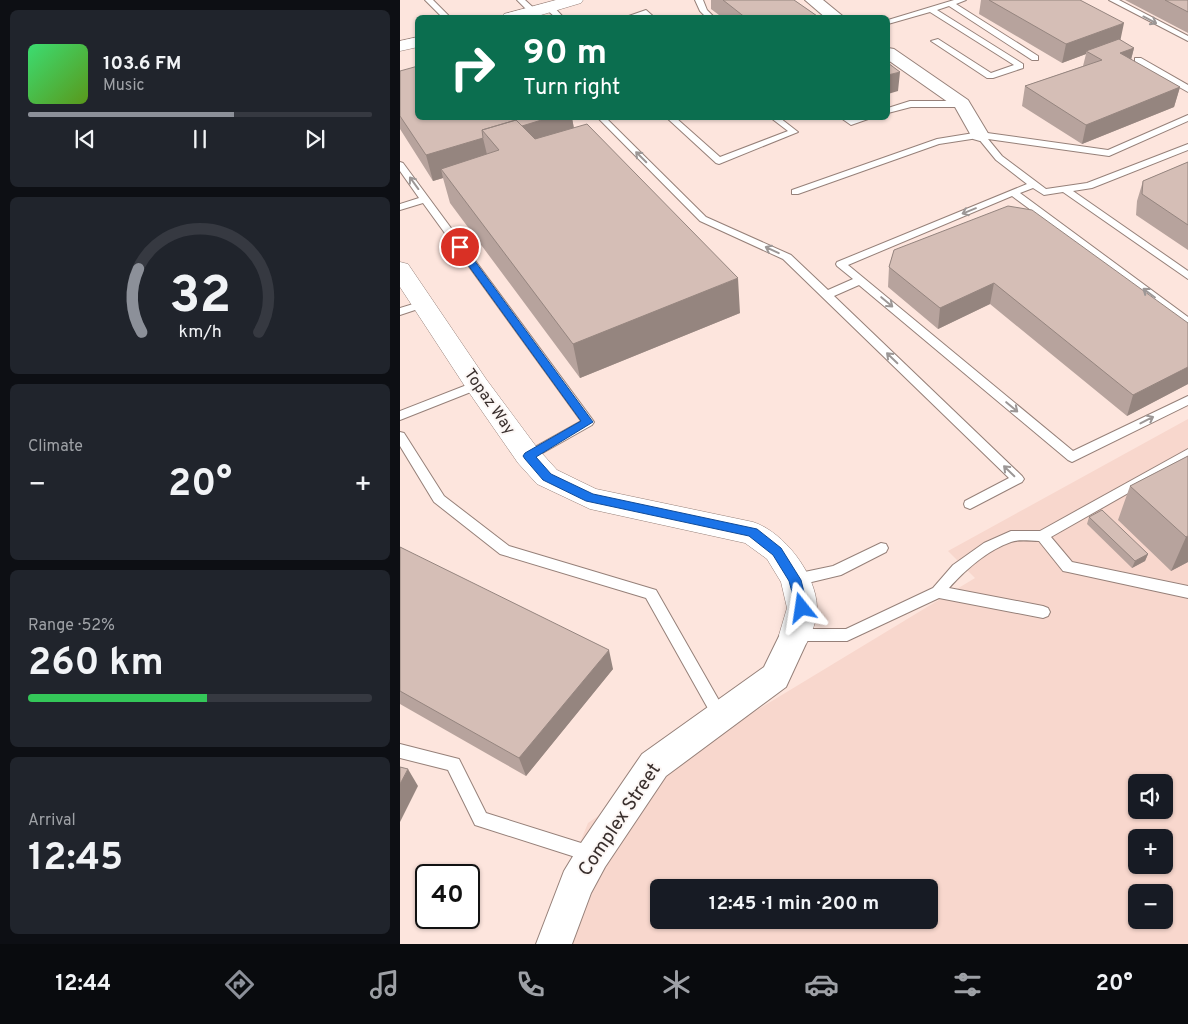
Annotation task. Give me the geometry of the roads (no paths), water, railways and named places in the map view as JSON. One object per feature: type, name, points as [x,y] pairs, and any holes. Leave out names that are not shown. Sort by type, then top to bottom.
[{"type":"street","points":[[520,15],[575,0]]},
{"type":"street","points":[[812,0],[833,15]]},
{"type":"street","points":[[400,46],[415,43]]},
{"type":"street","points":[[890,54],[962,104],[980,135]]},
{"type":"street","name":"Topaz Way","points":[[400,269],[412,308],[476,385],[528,456],[547,477],[590,498],[753,532],[777,551],[795,580],[802,608],[795,635]]},
{"type":"street","name":"Complex Street","points":[[554,944],[577,884],[593,855],[654,765],[775,677],[795,635]]},
{"type":"lane","points":[[429,0],[445,15]]},
{"type":"lane","points":[[699,0],[704,11],[709,15]]},
{"type":"lane","points":[[929,0],[939,7]]},
{"type":"lane","points":[[890,21],[962,0]]},
{"type":"lane","points":[[1113,0],[1188,39]]},
{"type":"lane","points":[[950,4],[1035,58]]},
{"type":"lane","points":[[930,9],[1020,66],[990,76],[935,41]]},
{"type":"lane","points":[[636,15],[646,12],[649,15]]},
{"type":"lane","points":[[1138,60],[1188,89]]},
{"type":"lane","points":[[890,110],[910,104],[962,104]]},
{"type":"lane","points":[[795,192],[937,142],[980,135],[1109,153],[1188,118]]},
{"type":"lane","points":[[604,120],[704,218],[787,257],[1018,479],[970,504]]},
{"type":"lane","points":[[673,120],[719,161],[794,132],[779,120]]},
{"type":"lane","points":[[980,135],[999,158],[1044,192],[1089,186],[1188,147]]},
{"type":"lane","points":[[400,165],[588,422],[528,456]]},
{"type":"lane","points":[[1034,184],[842,264],[1072,457],[1188,400]]},
{"type":"lane","points":[[1064,189],[1188,276]]},
{"type":"lane","points":[[1014,193],[1188,322]]},
{"type":"lane","points":[[400,207],[425,199]]},
{"type":"lane","points":[[826,295],[861,280]]},
{"type":"lane","points":[[400,416],[476,385]]},
{"type":"lane","points":[[400,436],[439,499],[505,550],[651,594],[720,716]]},
{"type":"lane","points":[[795,635],[846,635],[938,592],[958,569],[1011,536],[1042,536],[1188,453]]},
{"type":"lane","points":[[1042,536],[1068,567],[1188,592]]},
{"type":"lane","points":[[795,580],[836,571],[881,548]]},
{"type":"lane","points":[[938,592],[1043,612]]},
{"type":"lane","points":[[400,750],[453,764],[480,819],[593,855]]}]
